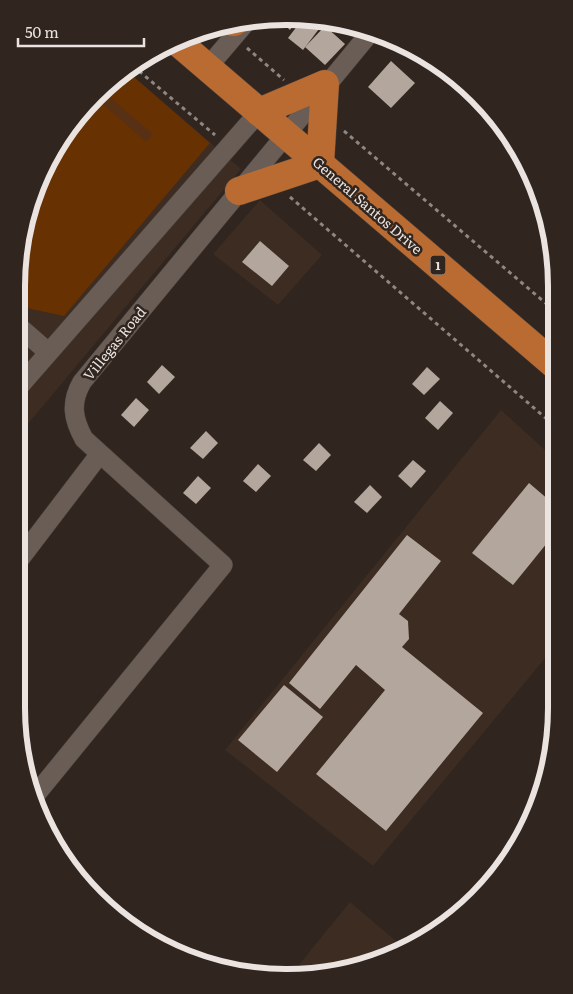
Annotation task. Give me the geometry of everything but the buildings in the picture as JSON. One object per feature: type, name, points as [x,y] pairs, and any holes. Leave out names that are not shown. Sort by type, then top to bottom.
[{"type":"highway","name":"General Santos Drive","points":[[183,46],[548,359]]},
{"type":"highway","points":[[239,191],[320,164],[325,84],[259,112]]},
{"type":"street","points":[[208,68],[232,31]]},
{"type":"street","name":"Villegas Road","points":[[39,791],[223,565],[84,440],[76,425],[72,407],[75,394],[82,382],[365,37]]},
{"type":"street","points":[[25,379],[259,112]]},
{"type":"street","points":[[25,332],[48,352]]},
{"type":"street","points":[[25,552],[99,455]]},
{"type":"path","points":[[237,30],[289,84]]},
{"type":"path","points":[[139,71],[218,138]]},
{"type":"path","points":[[337,125],[548,305]]},
{"type":"path","points":[[287,195],[548,420]]},
{"type":"shaded area","points":[[132,75],[241,169],[25,427],[25,286],[30,235],[45,186],[60,156],[79,127],[114,90]]},
{"type":"shaded area","points":[[132,75],[210,143],[64,316],[31,309],[25,306],[27,252],[34,219],[45,186],[60,156],[79,127],[114,90]]},
{"type":"shaded area","points":[[108,96],[153,134],[146,142],[101,103]]},
{"type":"shaded area","points":[[260,200],[322,255],[278,305],[213,254]]},
{"type":"shaded area","points":[[501,410],[548,453],[548,655],[373,866],[225,750]]},
{"type":"shaded area","points":[[350,902],[399,943],[371,955],[338,964],[296,968]]}]
